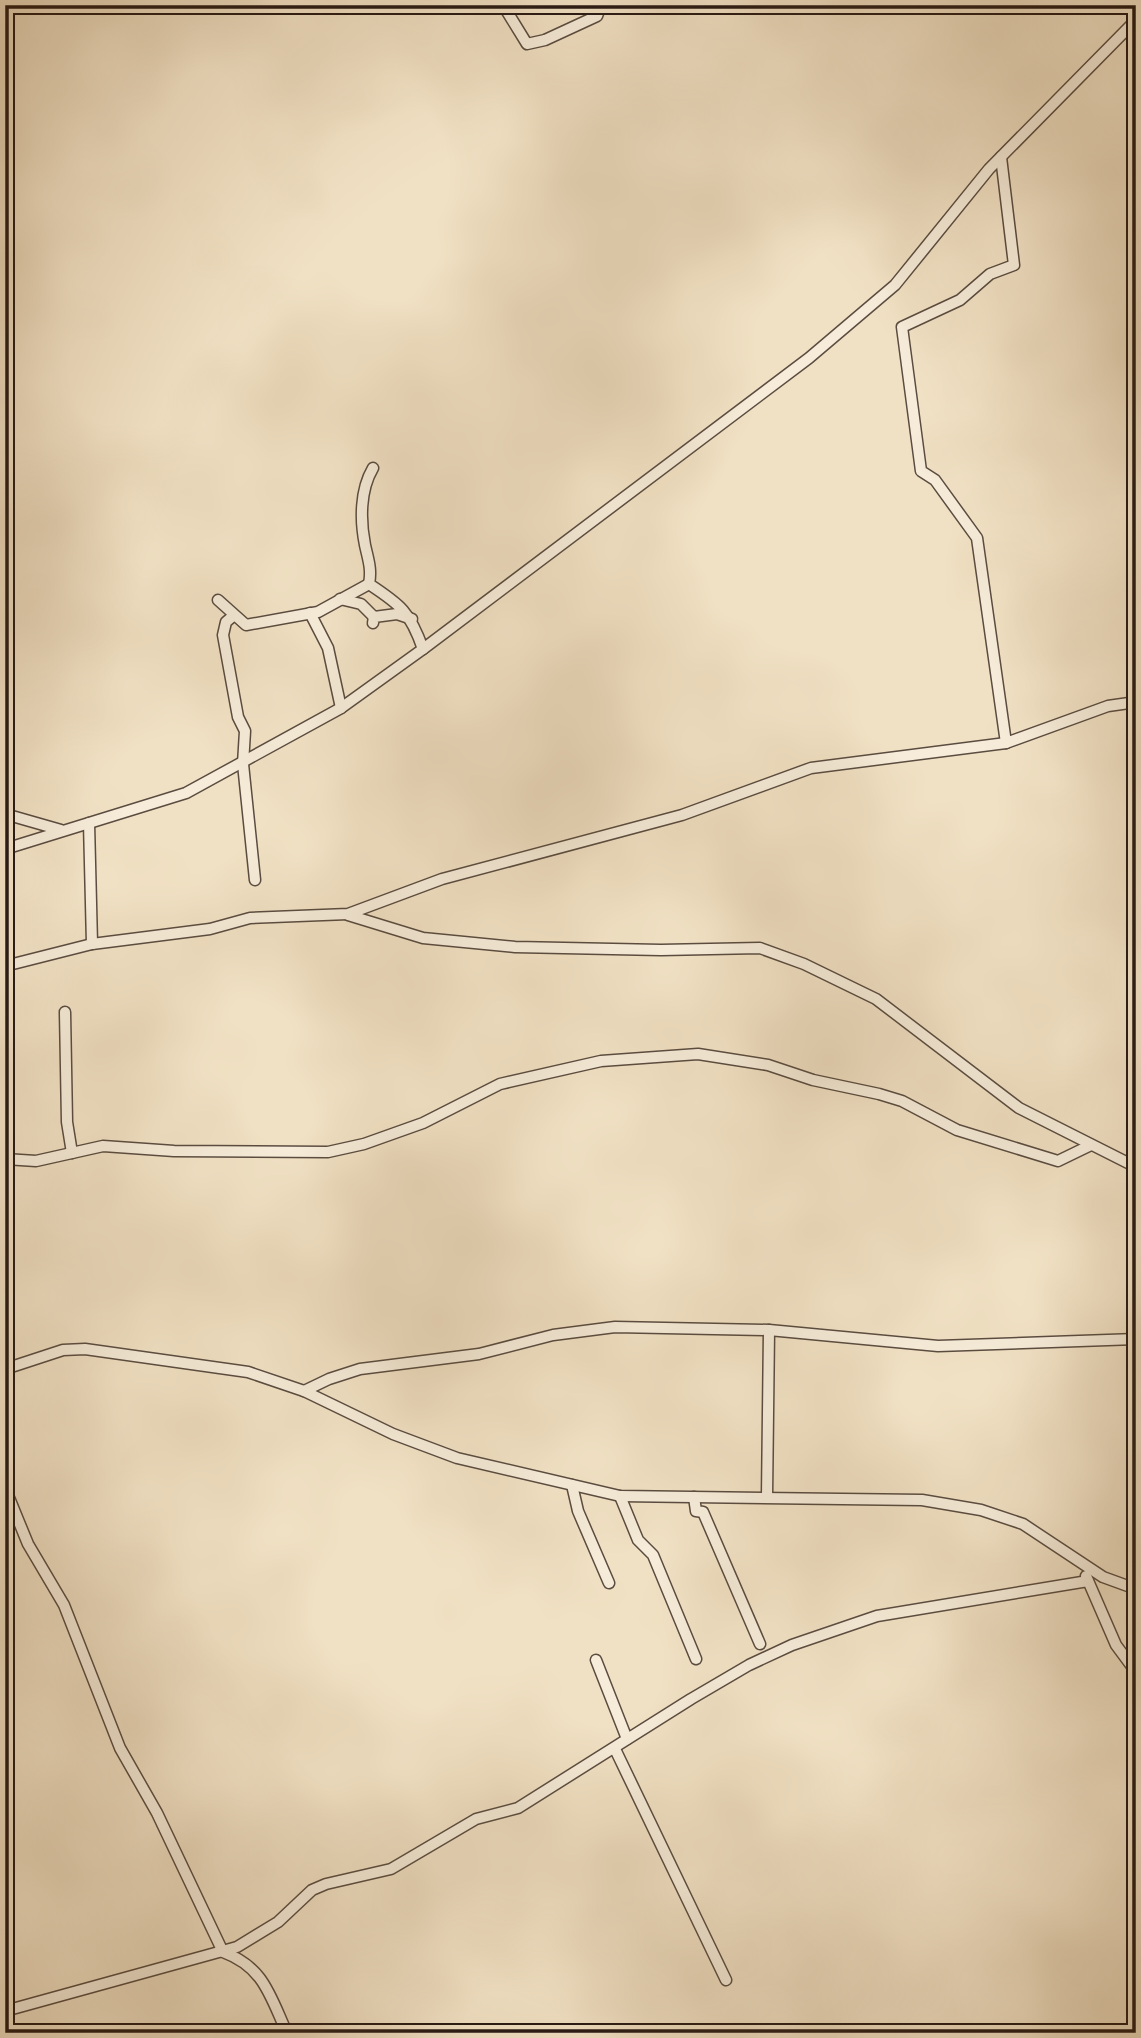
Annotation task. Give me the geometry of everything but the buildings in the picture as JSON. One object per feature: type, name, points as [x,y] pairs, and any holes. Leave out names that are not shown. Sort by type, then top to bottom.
[{"type":"street","points":[[503,5],[527,44],[545,40],[597,16],[601,5]]},
{"type":"street","points":[[5,849],[186,793],[341,708],[422,649],[809,358],[895,285],[1001,157],[1136,20]]},
{"type":"street","points":[[1001,157],[1014,265],[990,274],[960,300],[902,327],[920,471],[935,480],[977,538],[1006,743]]},
{"type":"street","points":[[369,584],[371,572],[363,533],[363,492],[373,468]]},
{"type":"street","points":[[369,584],[401,605],[412,619],[422,649]]},
{"type":"street","points":[[218,600],[246,625],[310,613],[369,584]]},
{"type":"street","points":[[340,599],[362,604],[374,620],[397,614],[412,619]]},
{"type":"street","points":[[310,613],[328,648],[341,708]]},
{"type":"street","points":[[233,616],[226,622],[223,635],[238,717],[245,731],[243,764],[255,880]]},
{"type":"street","points":[[5,966],[92,944],[211,929],[250,918],[348,914],[442,879],[682,815],[811,768],[1006,743],[1108,706],[1136,702]]},
{"type":"street","points":[[5,814],[61,831]]},
{"type":"street","points":[[89,822],[92,944]]},
{"type":"street","points":[[348,914],[423,938],[515,947],[661,950],[760,948],[804,964],[876,999],[1019,1108],[1136,1167]]},
{"type":"street","points":[[65,1012],[67,1122],[72,1153]]},
{"type":"street","points":[[5,1159],[36,1161],[103,1146],[174,1151],[328,1152],[364,1144],[423,1123],[500,1084],[601,1061],[698,1054],[768,1065],[813,1080],[890,1098],[957,1130],[1058,1161],[1091,1145]]},
{"type":"street","points":[[304,1391],[360,1369],[479,1354],[577,1331],[668,1327],[769,1330],[938,1346],[1136,1339]]},
{"type":"street","points":[[767,1496],[769,1330]]},
{"type":"street","points":[[5,1369],[63,1350],[85,1349],[248,1372],[304,1391],[424,1447],[457,1458],[620,1496],[922,1500],[972,1508],[1023,1524],[1103,1577],[1136,1589]]},
{"type":"street","points":[[572,1485],[578,1511],[609,1583]]},
{"type":"street","points":[[5,1488],[28,1544],[64,1605],[120,1748],[157,1813],[223,1952],[243,1959],[261,1976],[287,2033]]},
{"type":"street","points":[[620,1496],[638,1540],[653,1555],[696,1659]]},
{"type":"street","points":[[694,1497],[696,1511],[704,1512],[760,1644]]},
{"type":"street","points":[[1082,1562],[1116,1645],[1136,1672]]},
{"type":"street","points":[[5,2011],[223,1952],[278,1922],[312,1890],[391,1868],[477,1819],[518,1808],[748,1665],[792,1646],[877,1616],[1088,1581]]},
{"type":"street","points":[[596,1660],[627,1739]]},
{"type":"street","points":[[615,1749],[726,1980]]}]
